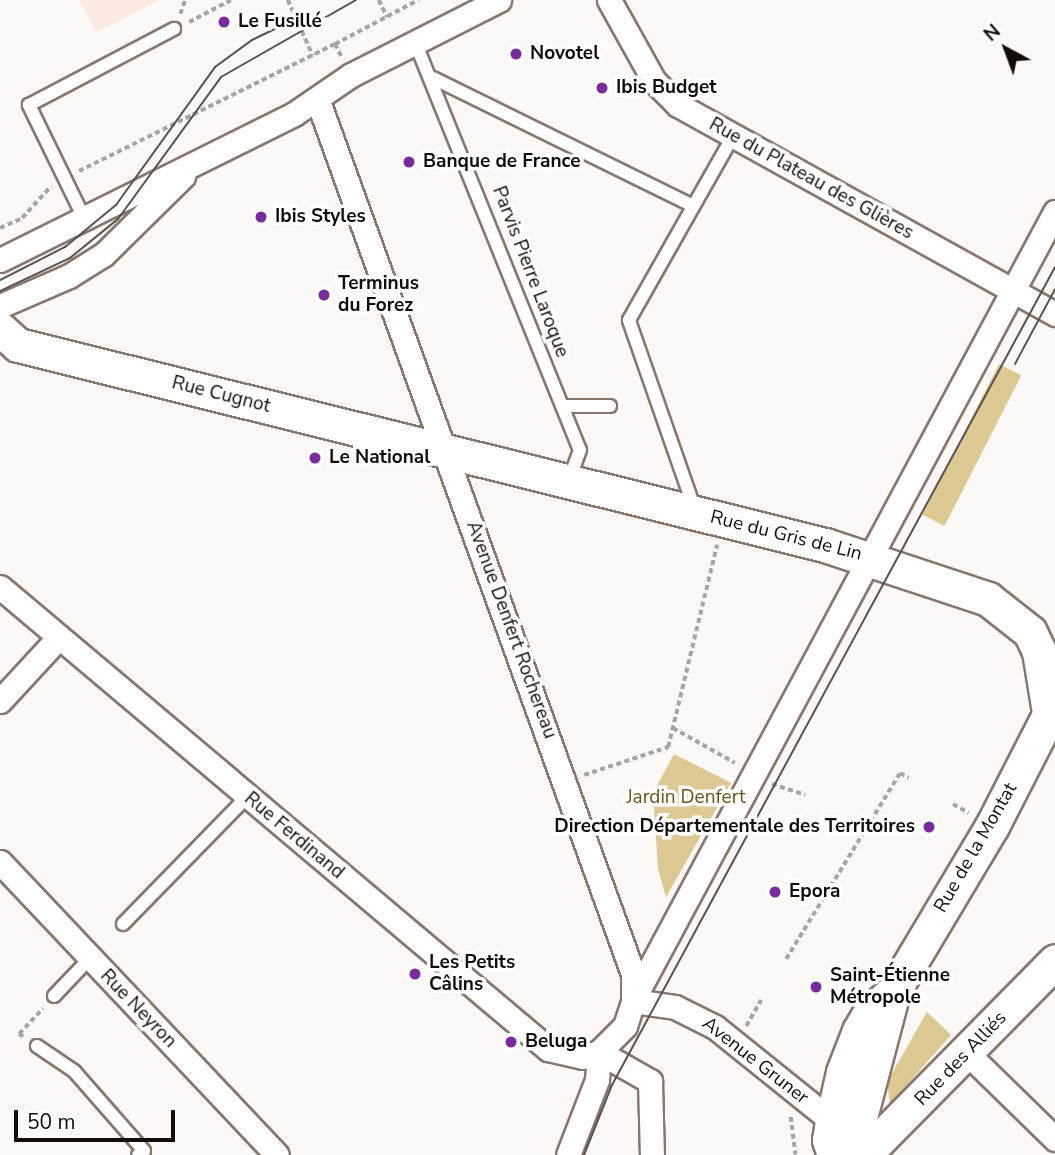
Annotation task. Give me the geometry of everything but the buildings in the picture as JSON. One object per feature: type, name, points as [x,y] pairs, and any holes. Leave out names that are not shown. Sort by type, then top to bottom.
[{"type":"main road","name":"Rue Cugnot","points":[[0,329],[18,345],[447,451]]},
{"type":"main road","name":"Rue du Gris de Lin","points":[[447,451],[874,558],[988,599],[1015,616],[1039,651],[1053,714]]},
{"type":"main road","name":"Rue de la Montat","points":[[850,1155],[894,992],[992,826],[1053,714]]},
{"type":"main road","name":"Rue des Alliés","points":[[864,1155],[1055,961]]},
{"type":"main road","name":"Rue de la Montat","points":[[834,1155],[829,1140],[843,1072],[859,1031],[869,1014],[894,992]]},
{"type":"street","points":[[0,260],[318,101],[334,85],[499,0]]},
{"type":"street","name":"Rue du Plateau des Glières","points":[[609,0],[654,81],[678,105],[1055,314]]},
{"type":"street","name":"Avenue Denfert Rochereau","points":[[318,101],[447,451],[633,974],[633,1001],[625,1026],[599,1052]]},
{"type":"street","points":[[0,306],[69,276],[104,254],[198,162]]},
{"type":"street","points":[[633,1001],[874,558],[1055,212]]},
{"type":"street","name":"Rue Ferdinand","points":[[0,587],[548,1049],[582,1057],[599,1052]]},
{"type":"street","points":[[0,701],[59,637]]},
{"type":"street","name":"Rue Neyron","points":[[0,862],[277,1155]]},
{"type":"street","name":"Avenue Gruner","points":[[633,1001],[675,1007],[735,1043],[832,1121]]},
{"type":"street","points":[[568,1155],[597,1080],[599,1052],[650,1081],[652,1155]]},
{"type":"street","points":[[967,1053],[1055,1139]]},
{"type":"lane","points":[[84,218],[29,105],[174,29]]},
{"type":"lane","name":"Parvis Pierre Laroque","points":[[415,42],[433,78],[580,450],[569,482]]},
{"type":"lane","points":[[433,78],[693,206]]},
{"type":"lane","points":[[710,517],[629,320],[733,136]]},
{"type":"lane","points":[[562,406],[610,406]]},
{"type":"lane","points":[[123,924],[247,797]]},
{"type":"lane","points":[[54,996],[90,958]]},
{"type":"lane","points":[[37,1046],[74,1071],[144,1151],[138,1155]]},
{"type":"path","points":[[174,29],[232,0]]},
{"type":"path","points":[[288,0],[313,56]]},
{"type":"path","points":[[379,0],[387,17]]},
{"type":"path","points":[[0,228],[22,218],[44,191],[66,177],[313,56],[418,0]]},
{"type":"path","points":[[335,44],[345,62]]},
{"type":"path","points":[[565,781],[668,747],[710,517]]},
{"type":"path","points":[[673,728],[685,735]]},
{"type":"path","points":[[786,959],[900,772],[909,778]]},
{"type":"path","points":[[850,820],[866,830]]},
{"type":"path","points":[[37,1046],[19,1034],[54,996]]},
{"type":"path","points":[[735,1043],[761,1000]]},
{"type":"shaded area","points":[[79,0],[159,0],[96,33]]},
{"type":"green space","points":[[999,364],[1021,375],[945,526],[922,515]]},
{"type":"green space","name":"Jardin Denfert","points":[[674,754],[731,783],[666,897],[658,869],[653,793]]},
{"type":"green space","points":[[927,1012],[951,1035],[890,1104],[887,1082]]},
{"type":"tram line","points":[[0,291],[70,258],[118,219],[221,77],[356,0]]},
{"type":"tram line","points":[[0,280],[65,247],[116,205],[215,67],[252,40],[310,12]]},
{"type":"tram line","points":[[584,1155],[612,1085],[1055,267]]},
{"type":"tram line","points":[[1015,364],[1055,289]]},
{"type":"place","name":"Le Fusillé","points":[[224,22]]},
{"type":"place","name":"Novotel","points":[[516,54]]},
{"type":"place","name":"Ibis Budget","points":[[602,88]]},
{"type":"place","name":"Banque de France","points":[[409,162]]},
{"type":"place","name":"Ibis Styles","points":[[261,217]]},
{"type":"place","name":"Terminus du Forez","points":[[324,295]]},
{"type":"place","name":"Le National","points":[[315,458]]},
{"type":"place","name":"Direction Départementale des Territoires","points":[[929,827]]},
{"type":"place","name":"Epora","points":[[775,892]]},
{"type":"place","name":"Les Petits Câlins","points":[[415,974]]},
{"type":"place","name":"Saint-Étienne Métropole","points":[[816,987]]},
{"type":"place","name":"Beluga","points":[[511,1042]]}]
